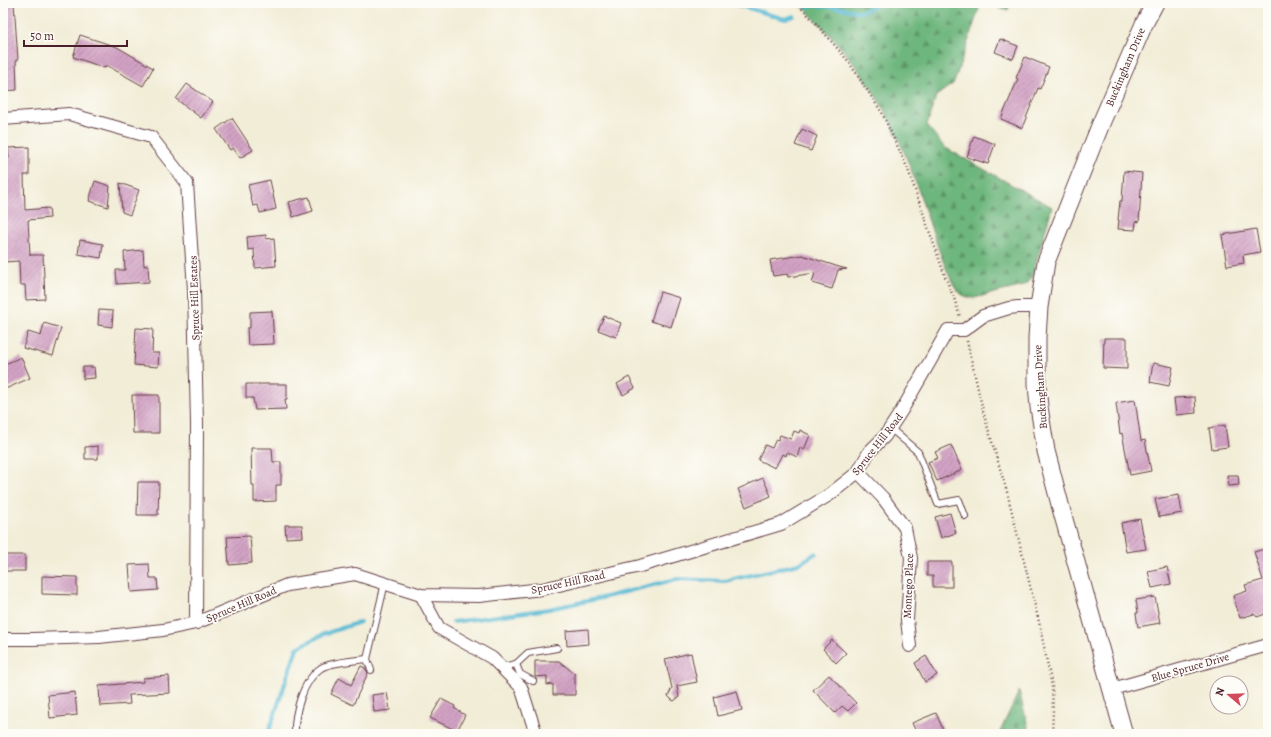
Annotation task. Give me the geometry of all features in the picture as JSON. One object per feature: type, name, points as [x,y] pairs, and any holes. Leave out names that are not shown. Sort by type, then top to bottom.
[{"type":"street","name":"Buckingham Drive","points":[[1124,734],[1046,451],[1037,384],[1038,307],[1046,262],[1102,122],[1144,24],[1155,3]]},
{"type":"street","name":"Spruce Hill Estates","points":[[3,119],[69,114],[151,137],[187,184],[194,290],[197,409],[196,623]]},
{"type":"street","name":"Spruce Hill Road","points":[[3,639],[63,639],[116,636],[162,630],[196,623],[287,585],[355,574],[421,595],[479,596],[542,589],[640,566],[781,524],[829,495],[858,472],[869,452],[885,436],[902,410],[948,330],[964,330],[976,321],[992,313],[1018,307],[1038,307]]},
{"type":"street","name":"Montego Place","points":[[858,472],[883,498],[905,528],[911,558],[906,620],[910,646]]},
{"type":"street","points":[[421,595],[439,628],[492,658],[521,687],[536,734]]},
{"type":"street","name":"Blue Spruce Drive","points":[[1112,690],[1268,645]]},
{"type":"lane","points":[[890,428],[918,452],[938,504],[959,500],[965,516]]},
{"type":"lane","points":[[371,670],[367,659],[385,583]]},
{"type":"lane","points":[[501,667],[516,664],[528,653],[557,648]]},
{"type":"lane","points":[[295,734],[296,713],[307,682],[322,667],[347,661],[367,659]]},
{"type":"lane","points":[[516,664],[520,674],[533,681]]},
{"type":"path","points":[[796,3],[814,21],[848,61],[882,113],[907,168],[954,298],[964,330],[984,415],[1007,492],[1040,622],[1052,686],[1052,734]]},
{"type":"green space","points":[[799,3],[981,3],[954,83],[936,96],[927,125],[944,147],[1052,207],[1032,277],[1024,286],[974,298],[963,295],[956,288],[941,254],[905,154],[879,101],[852,62]]},
{"type":"green space","points":[[987,3],[1010,3],[1008,10]]},
{"type":"green space","points":[[1019,691],[1030,734],[999,734]]},
{"type":"building","points":[[3,3],[14,3],[18,60],[16,60],[17,90],[3,91]]},
{"type":"building","points":[[80,35],[117,47],[153,68],[143,86],[106,65],[105,68],[73,57]]},
{"type":"building","points":[[1000,39],[1018,46],[1013,59],[995,52]]},
{"type":"building","points":[[1025,57],[1049,67],[1040,89],[1038,88],[1022,128],[1001,119],[1018,79],[1016,78]]},
{"type":"building","points":[[187,84],[213,102],[201,118],[176,99]]},
{"type":"building","points":[[232,118],[253,150],[240,158],[233,148],[230,150],[216,129]]},
{"type":"building","points":[[802,129],[817,136],[811,151],[795,145]]},
{"type":"building","points":[[974,136],[995,144],[988,164],[967,157]]},
{"type":"building","points":[[29,147],[29,175],[24,175],[25,210],[49,208],[50,218],[28,220],[30,255],[43,255],[45,299],[26,300],[25,285],[20,285],[19,261],[4,262],[3,249],[6,249],[3,214],[3,158],[9,158],[8,148]]},
{"type":"building","points":[[1124,171],[1142,173],[1139,222],[1136,221],[1135,230],[1118,229]]},
{"type":"building","points":[[270,180],[276,209],[260,213],[258,205],[253,206],[248,185]]},
{"type":"building","points":[[95,181],[110,186],[108,207],[89,201]]},
{"type":"building","points":[[120,183],[139,190],[130,215],[122,212]]},
{"type":"building","points":[[309,197],[313,211],[293,217],[289,202]]},
{"type":"building","points":[[1256,229],[1260,252],[1243,255],[1244,263],[1227,266],[1222,235]]},
{"type":"building","points":[[266,235],[266,239],[274,238],[276,266],[255,268],[254,249],[248,250],[247,237]]},
{"type":"building","points":[[80,240],[103,244],[101,258],[78,254]]},
{"type":"building","points":[[143,250],[144,266],[148,265],[149,282],[117,284],[116,270],[125,270],[124,252]]},
{"type":"building","points":[[802,255],[847,269],[838,270],[832,289],[812,283],[815,273],[788,277],[787,274],[773,276],[770,260]]},
{"type":"building","points":[[660,292],[680,298],[671,327],[651,321]]},
{"type":"building","points":[[99,310],[113,311],[112,327],[98,325]]},
{"type":"building","points":[[272,311],[274,344],[248,345],[247,328],[250,328],[250,312]]},
{"type":"building","points":[[604,316],[621,323],[616,337],[598,330]]},
{"type":"building","points":[[44,323],[61,328],[53,356],[23,348],[28,332],[41,336]]},
{"type":"building","points":[[136,328],[153,329],[152,353],[159,353],[158,367],[134,365]]},
{"type":"building","points":[[1104,338],[1127,338],[1127,369],[1103,368]]},
{"type":"building","points":[[21,357],[30,378],[3,390],[3,365]]},
{"type":"building","points":[[1153,363],[1173,367],[1169,386],[1150,382]]},
{"type":"building","points":[[83,367],[94,367],[95,378],[83,379]]},
{"type":"building","points":[[629,377],[635,388],[623,395],[617,384]]},
{"type":"building","points":[[246,384],[287,384],[287,399],[285,399],[286,409],[255,410],[253,398],[246,398]]},
{"type":"building","points":[[132,395],[159,395],[159,433],[133,433]]},
{"type":"building","points":[[1195,397],[1196,413],[1176,415],[1174,398]]},
{"type":"building","points":[[1135,400],[1141,441],[1145,440],[1151,471],[1130,475],[1122,433],[1120,434],[1116,403]]},
{"type":"building","points":[[1225,425],[1228,447],[1212,449],[1209,428]]},
{"type":"building","points":[[800,430],[810,435],[804,450],[800,448],[797,457],[787,452],[786,456],[782,454],[775,468],[758,460],[765,445],[772,448],[776,439],[778,440],[780,435],[791,439],[794,431],[799,433]]},
{"type":"building","points":[[951,445],[962,470],[937,481],[928,462],[938,458],[935,452]]},
{"type":"building","points":[[98,446],[98,459],[85,459],[85,447]]},
{"type":"building","points":[[251,448],[272,448],[273,462],[281,462],[281,485],[276,485],[276,501],[254,502]]},
{"type":"building","points":[[1227,475],[1238,475],[1239,485],[1228,486]]},
{"type":"building","points":[[763,478],[771,496],[746,507],[738,489]]},
{"type":"building","points":[[138,482],[159,482],[158,515],[137,515]]},
{"type":"building","points":[[1179,495],[1182,513],[1159,517],[1155,499]]},
{"type":"building","points":[[950,513],[956,533],[941,538],[935,517]]},
{"type":"building","points":[[1140,519],[1146,549],[1126,552],[1121,523]]},
{"type":"building","points":[[285,525],[302,525],[303,537],[286,538]]},
{"type":"building","points":[[250,536],[252,563],[229,565],[227,537]]},
{"type":"building","points":[[1268,548],[1268,613],[1257,617],[1254,614],[1240,618],[1233,596],[1247,591],[1245,585],[1263,580],[1254,552]]},
{"type":"building","points":[[3,555],[25,555],[25,571],[3,571]]},
{"type":"building","points":[[927,562],[952,562],[952,587],[933,587],[933,576],[927,576]]},
{"type":"building","points":[[149,564],[150,578],[157,578],[158,590],[131,592],[129,565]]},
{"type":"building","points":[[1167,567],[1171,584],[1152,588],[1148,571]]},
{"type":"building","points":[[42,576],[77,577],[77,595],[42,594]]},
{"type":"building","points":[[1155,597],[1160,623],[1138,627],[1136,600]]},
{"type":"building","points":[[588,629],[589,644],[567,646],[566,631]]},
{"type":"building","points":[[832,640],[846,653],[836,663],[823,649]]},
{"type":"building","points":[[691,653],[697,682],[677,686],[679,697],[674,701],[668,696],[672,688],[665,659]]},
{"type":"building","points":[[926,656],[937,675],[925,682],[915,663]]},
{"type":"building","points":[[535,661],[559,661],[575,674],[575,695],[553,695],[553,684],[547,685],[547,676],[535,677]]},
{"type":"building","points":[[361,666],[365,668],[368,673],[353,705],[331,694],[339,678],[351,685]]},
{"type":"building","points":[[829,675],[856,703],[848,711],[842,706],[835,713],[813,690]]},
{"type":"building","points":[[169,676],[170,693],[129,695],[130,704],[100,706],[99,686],[143,682],[143,678]]},
{"type":"building","points":[[737,691],[742,710],[718,716],[714,697]]},
{"type":"building","points":[[75,692],[77,715],[50,718],[48,695]]},
{"type":"building","points":[[387,693],[390,710],[374,712],[372,695]]},
{"type":"building","points":[[441,699],[455,706],[454,708],[465,715],[457,731],[430,718]]},
{"type":"building","points":[[936,713],[945,734],[917,734],[912,723]]},
{"type":"waterway","points":[[731,3],[785,19],[794,16]]},
{"type":"waterway","points":[[807,7],[813,5],[860,12],[883,3]]},
{"type":"waterway","points":[[453,622],[549,609],[602,598],[676,579],[725,581],[799,564],[816,553]]},
{"type":"waterway","points":[[268,734],[297,648],[324,634],[360,622]]}]
